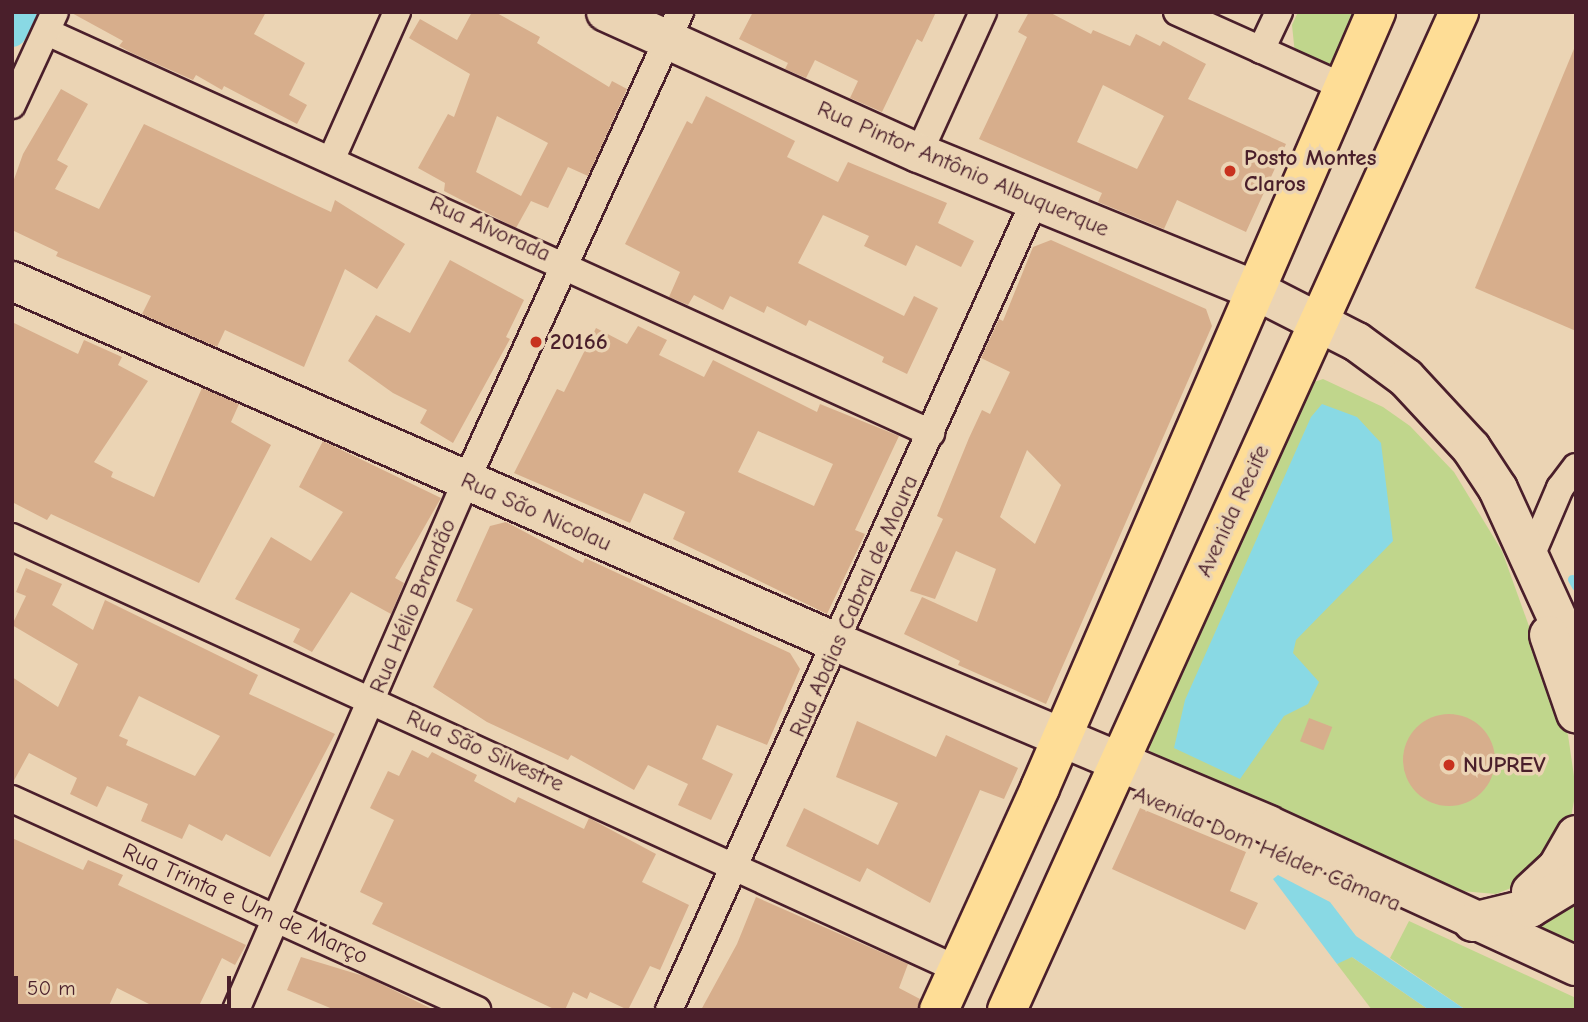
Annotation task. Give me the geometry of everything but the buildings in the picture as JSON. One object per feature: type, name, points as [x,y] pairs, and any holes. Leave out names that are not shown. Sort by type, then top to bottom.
[{"type":"main road","name":"Rua Pintor Antônio Albuquerque","points":[[606,12],[674,26],[919,153],[1257,291],[1321,322]]},
{"type":"main road","points":[[939,1010],[1058,747],[1376,12]]},
{"type":"main road","name":"Avenida Recife","points":[[1007,1010],[1112,770],[1321,322],[1459,12]]},
{"type":"main road","name":"Rua São Nicolau","points":[[12,281],[838,643],[1058,747]]},
{"type":"main road","points":[[1321,322],[1396,371],[1441,413],[1498,489],[1576,659]]},
{"type":"main road","points":[[1531,556],[1550,643],[1576,713]]},
{"type":"main road","name":"Avenida Dom Hélder Câmara","points":[[1058,747],[1399,906],[1459,922],[1472,917],[1530,908],[1576,880]]},
{"type":"main road","points":[[1472,917],[1526,895],[1557,868],[1576,835]]},
{"type":"main road","name":"Avenida Dom Hélder Câmara","points":[[1472,917],[1576,966]]},
{"type":"street","points":[[332,158],[397,12]]},
{"type":"street","points":[[919,153],[984,12]]},
{"type":"street","points":[[1178,12],[1344,88]]},
{"type":"street","points":[[1261,50],[1279,12]]},
{"type":"street","points":[[12,105],[51,22]]},
{"type":"street","name":"Rua Alvorada","points":[[51,22],[332,158],[932,433]]},
{"type":"street","name":"Rua Hélio Brandão","points":[[236,1010],[466,481],[674,26]]},
{"type":"street","name":"Rua Abdias Cabral de Moura","points":[[669,1010],[838,643],[1034,202]]},
{"type":"street","points":[[1531,556],[1560,488],[1576,467]]},
{"type":"street","name":"Rua São Silvestre","points":[[12,537],[957,969]]},
{"type":"street","name":"Rua Trinta e Um de Março","points":[[12,799],[477,1010]]},
{"type":"green space","points":[[1298,12],[1367,12],[1333,67],[1295,54],[1292,25]]},
{"type":"green space","points":[[1323,379],[1383,407],[1410,426],[1454,472],[1502,551],[1568,735],[1576,790],[1567,839],[1526,882],[1496,894],[1438,889],[1150,757],[1149,737],[1311,383]]},
{"type":"green space","points":[[1576,888],[1576,961],[1508,928]]},
{"type":"green space","points":[[1409,921],[1576,998],[1576,1010],[1466,1010],[1390,958]]},
{"type":"green space","points":[[1344,957],[1352,957],[1429,1010],[1372,1010],[1337,964]]},
{"type":"water","points":[[1322,404],[1357,417],[1381,443],[1393,541],[1296,640],[1293,653],[1319,682],[1308,704],[1284,716],[1240,779],[1174,748],[1185,700],[1311,417]]},
{"type":"water","points":[[1278,875],[1330,902],[1356,936],[1466,1010],[1429,1010],[1352,957],[1337,964],[1273,879]]},
{"type":"waterway","points":[[12,32],[22,12]]},
{"type":"waterway","points":[[1572,579],[1576,586]]},
{"type":"place","name":"Posto Montes Claros","points":[[1230,171]]},
{"type":"place","name":"20166","points":[[536,342]]},
{"type":"place","name":"NUPREV","points":[[1449,765]]}]
